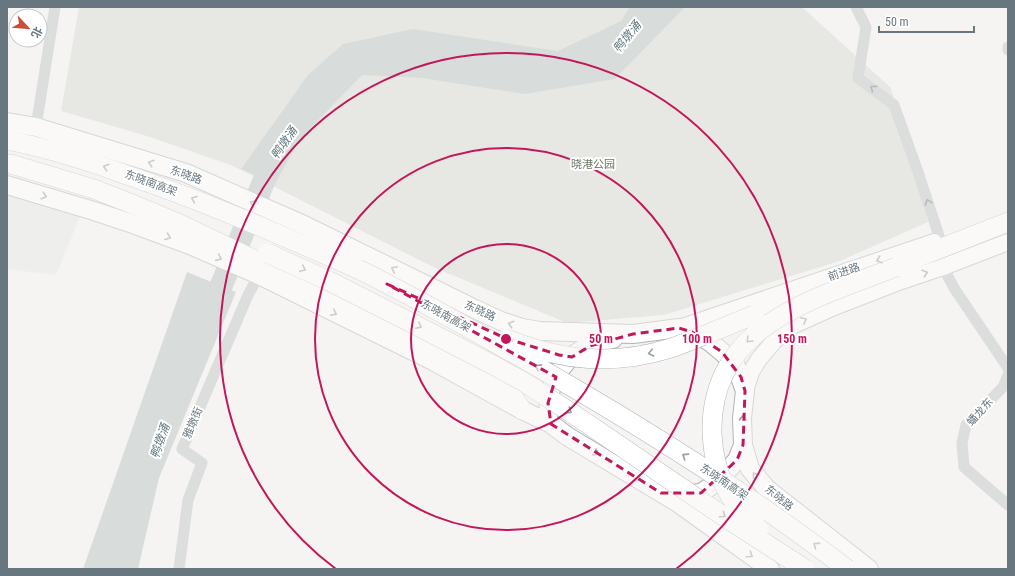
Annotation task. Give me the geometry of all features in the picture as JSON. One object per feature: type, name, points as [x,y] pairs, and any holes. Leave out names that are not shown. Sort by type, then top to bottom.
[{"type":"highway","name":"东晓南高架","points":[[7,140],[64,154],[169,189],[219,209],[276,222],[358,270],[387,284],[573,387],[663,442],[789,525],[847,569]]},
{"type":"highway","name":"东晓南高架","points":[[9,164],[67,177],[176,213],[222,232],[329,281],[493,365],[553,400],[726,518],[806,569]]},
{"type":"highway","points":[[9,164],[94,190],[160,215],[263,264],[375,319],[508,389],[522,410]]},
{"type":"highway","points":[[806,569],[741,513],[726,490],[720,474],[713,443],[712,428],[716,399],[722,381],[733,360],[761,328],[800,306],[1008,222]]},
{"type":"highway","points":[[387,284],[505,338],[537,350],[578,358],[617,358],[640,355],[671,348],[754,315],[896,267]]},
{"type":"main road","name":"东晓路","points":[[7,122],[36,127],[186,173],[227,192],[276,222],[501,321],[522,328],[540,331],[633,334],[679,328],[692,332],[710,342],[736,366],[745,391],[742,418],[743,445],[750,469],[767,489],[869,569]]},
{"type":"main road","points":[[7,185],[94,211],[190,245],[254,273],[433,361],[522,410],[551,424],[567,436],[678,503],[770,569]]},
{"type":"main road","name":"前进路","points":[[679,328],[940,239],[1008,213]]},
{"type":"main road","points":[[745,391],[751,372],[760,359],[775,340],[792,326],[834,307],[1008,242]]},
{"type":"main road","points":[[551,424],[548,403],[553,384],[564,364],[580,350],[633,334]]},
{"type":"main road","points":[[661,493],[680,495],[701,493],[728,470],[736,460],[743,445]]},
{"type":"street","points":[[36,127],[54,7]]},
{"type":"street","points":[[856,7],[866,27],[858,78],[894,104],[940,239]]},
{"type":"street","points":[[944,267],[954,288],[1008,368]]},
{"type":"street","name":"雅墩街","points":[[179,569],[188,500],[202,463],[182,448],[248,295],[254,273]]},
{"type":"street","name":"蟠龙东","points":[[1008,375],[1003,387],[966,425],[962,443],[964,467],[1008,505]]},
{"type":"highlighted area","points":[[387,284],[505,338],[559,355],[572,357],[590,346],[633,334],[679,328],[692,332],[722,352],[741,377],[745,391],[743,445],[737,460],[701,493],[661,493],[551,424],[548,403],[556,377]]},
{"type":"shaded area","points":[[7,193],[81,214],[56,275],[7,269]]},
{"type":"green space","name":"晓港公园","points":[[79,7],[802,7],[891,88],[928,222],[840,261],[664,315],[567,323],[433,267],[233,166],[150,137],[61,111]]},
{"type":"water","points":[[630,7],[685,7],[615,79],[525,94],[422,78],[362,75],[300,139],[275,184],[241,169],[308,75],[343,44],[413,29],[558,51],[621,21]]},
{"type":"water","points":[[187,272],[236,292],[159,478],[138,569],[83,569]]},
{"type":"waterway","name":"鸭墩涌","points":[[209,316],[276,151]]}]
